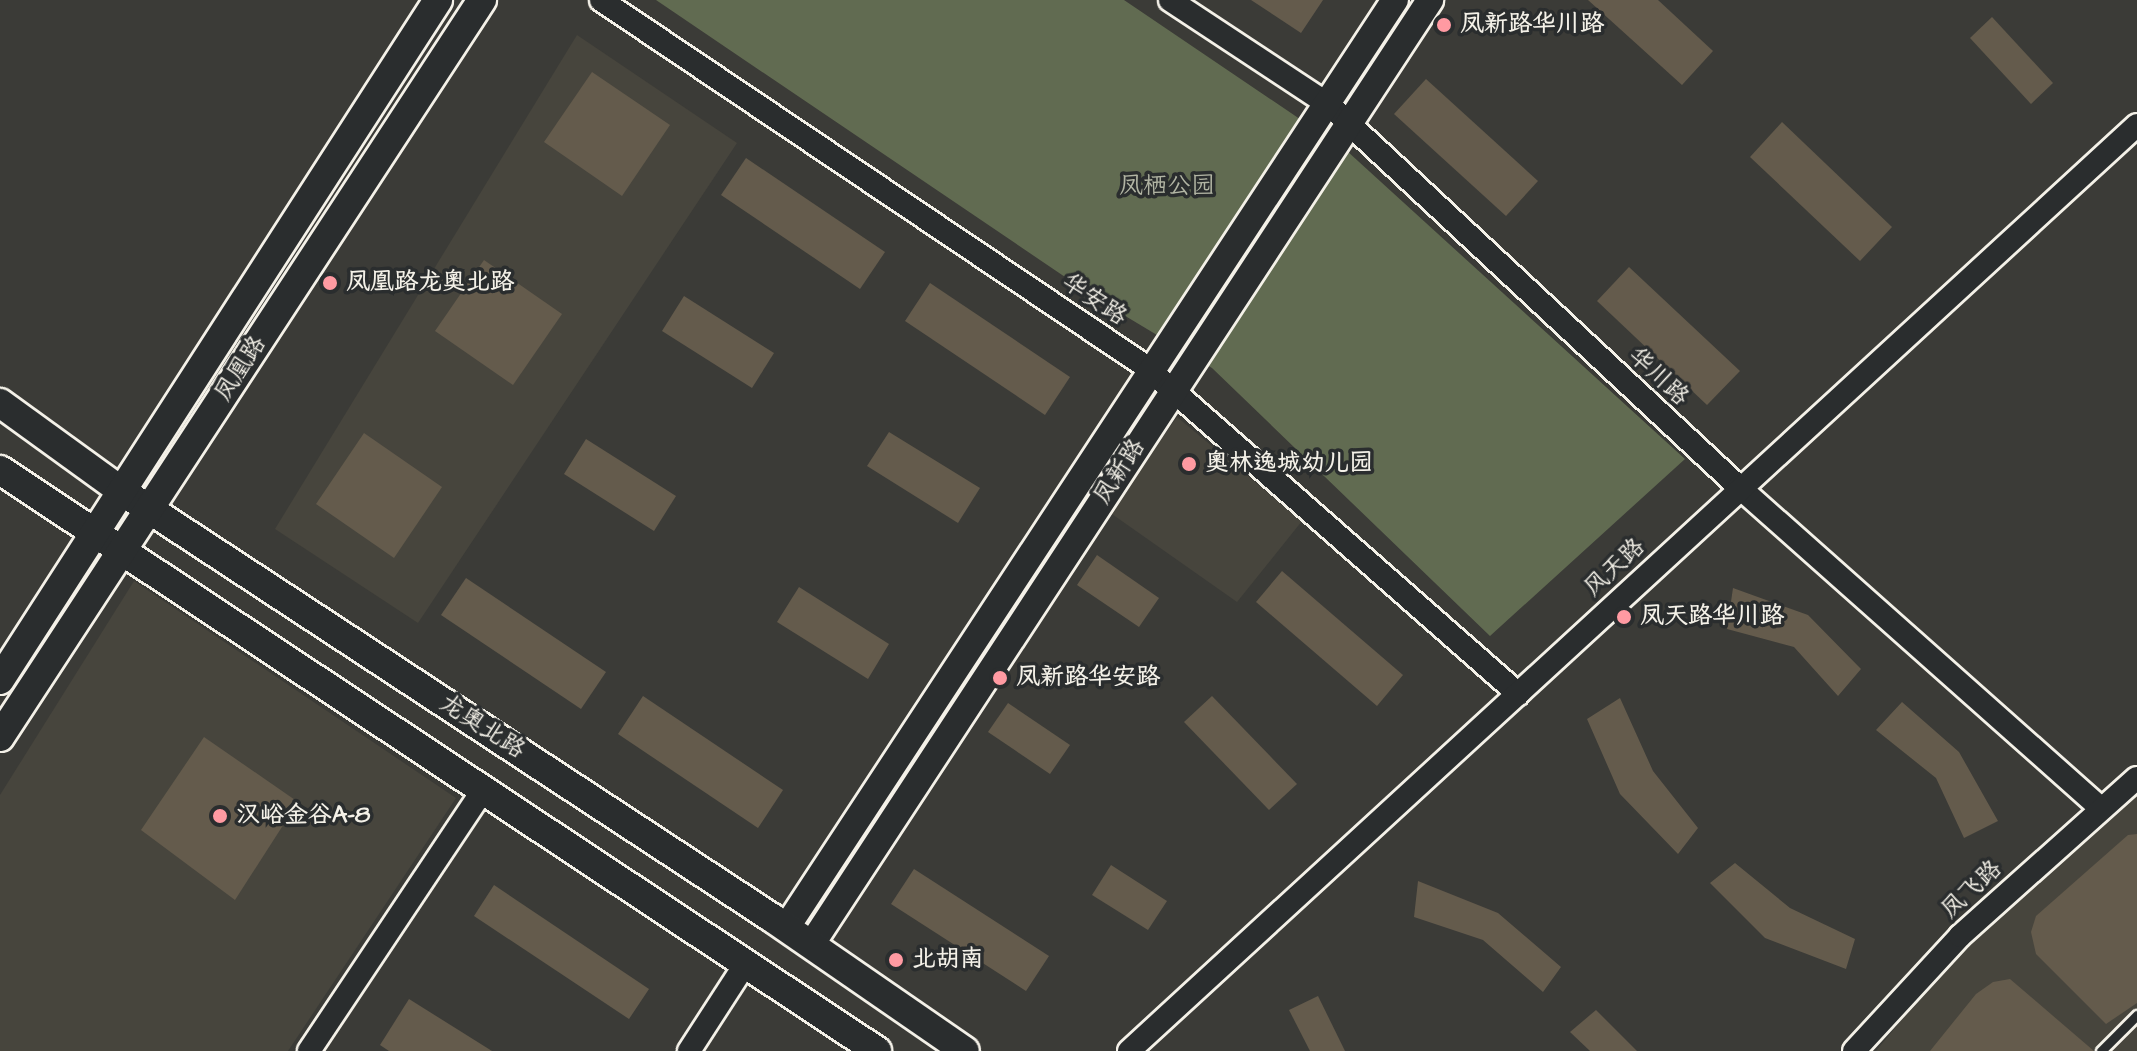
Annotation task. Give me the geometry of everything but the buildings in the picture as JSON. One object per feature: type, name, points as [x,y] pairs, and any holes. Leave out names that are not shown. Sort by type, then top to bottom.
[{"type":"main road","name":"凤凰路","points":[[0,680],[438,0]]},
{"type":"main road","name":"凤凰路","points":[[0,737],[482,0]]},
{"type":"main road","points":[[786,928],[1395,0]]},
{"type":"main road","name":"凤新路","points":[[811,945],[1430,0]]},
{"type":"main road","name":"龙奥北路","points":[[0,403],[120,490],[786,928],[965,1051]]},
{"type":"main road","points":[[0,470],[94,536],[877,1051]]},
{"type":"street","name":"华安路","points":[[601,0],[1151,371],[1519,694]]},
{"type":"street","name":"华川路","points":[[1170,0],[1327,103],[1739,487],[2100,808]]},
{"type":"street","name":"风天路","points":[[1129,1051],[1519,694],[1739,487],[2137,125]]},
{"type":"street","name":"凤飞路","points":[[1854,1051],[1960,936],[2137,778]]},
{"type":"street","points":[[309,1051],[483,790]]},
{"type":"street","points":[[689,1051],[746,963]]},
{"type":"lane","points":[[2101,1051],[2137,1015]]},
{"type":"shaded area","points":[[577,35],[737,143],[418,623],[275,529]]},
{"type":"shaded area","name":"奥林逸城幼儿园","points":[[1177,417],[1302,521],[1237,602],[1109,512]]},
{"type":"shaded area","points":[[134,581],[456,798],[288,1051],[0,1051],[0,795]]},
{"type":"shaded area","points":[[2137,792],[2137,1051],[1876,1051],[1978,927]]},
{"type":"green space","name":"凤栖公园","points":[[656,0],[1124,0],[1347,151],[1685,459],[1490,636],[1212,368],[1102,302]]},
{"type":"place","name":"凤新路华川路","points":[[1444,25]]},
{"type":"place","name":"凤凰路龙奥北路","points":[[330,283]]},
{"type":"place","name":"奥林逸城幼儿园","points":[[1189,464]]},
{"type":"place","name":"凤天路华川路","points":[[1624,617]]},
{"type":"place","name":"凤新路华安路","points":[[1000,678]]},
{"type":"place","name":"汉峪金谷A-8","points":[[220,816]]},
{"type":"place","name":"北胡南","points":[[896,960]]}]
